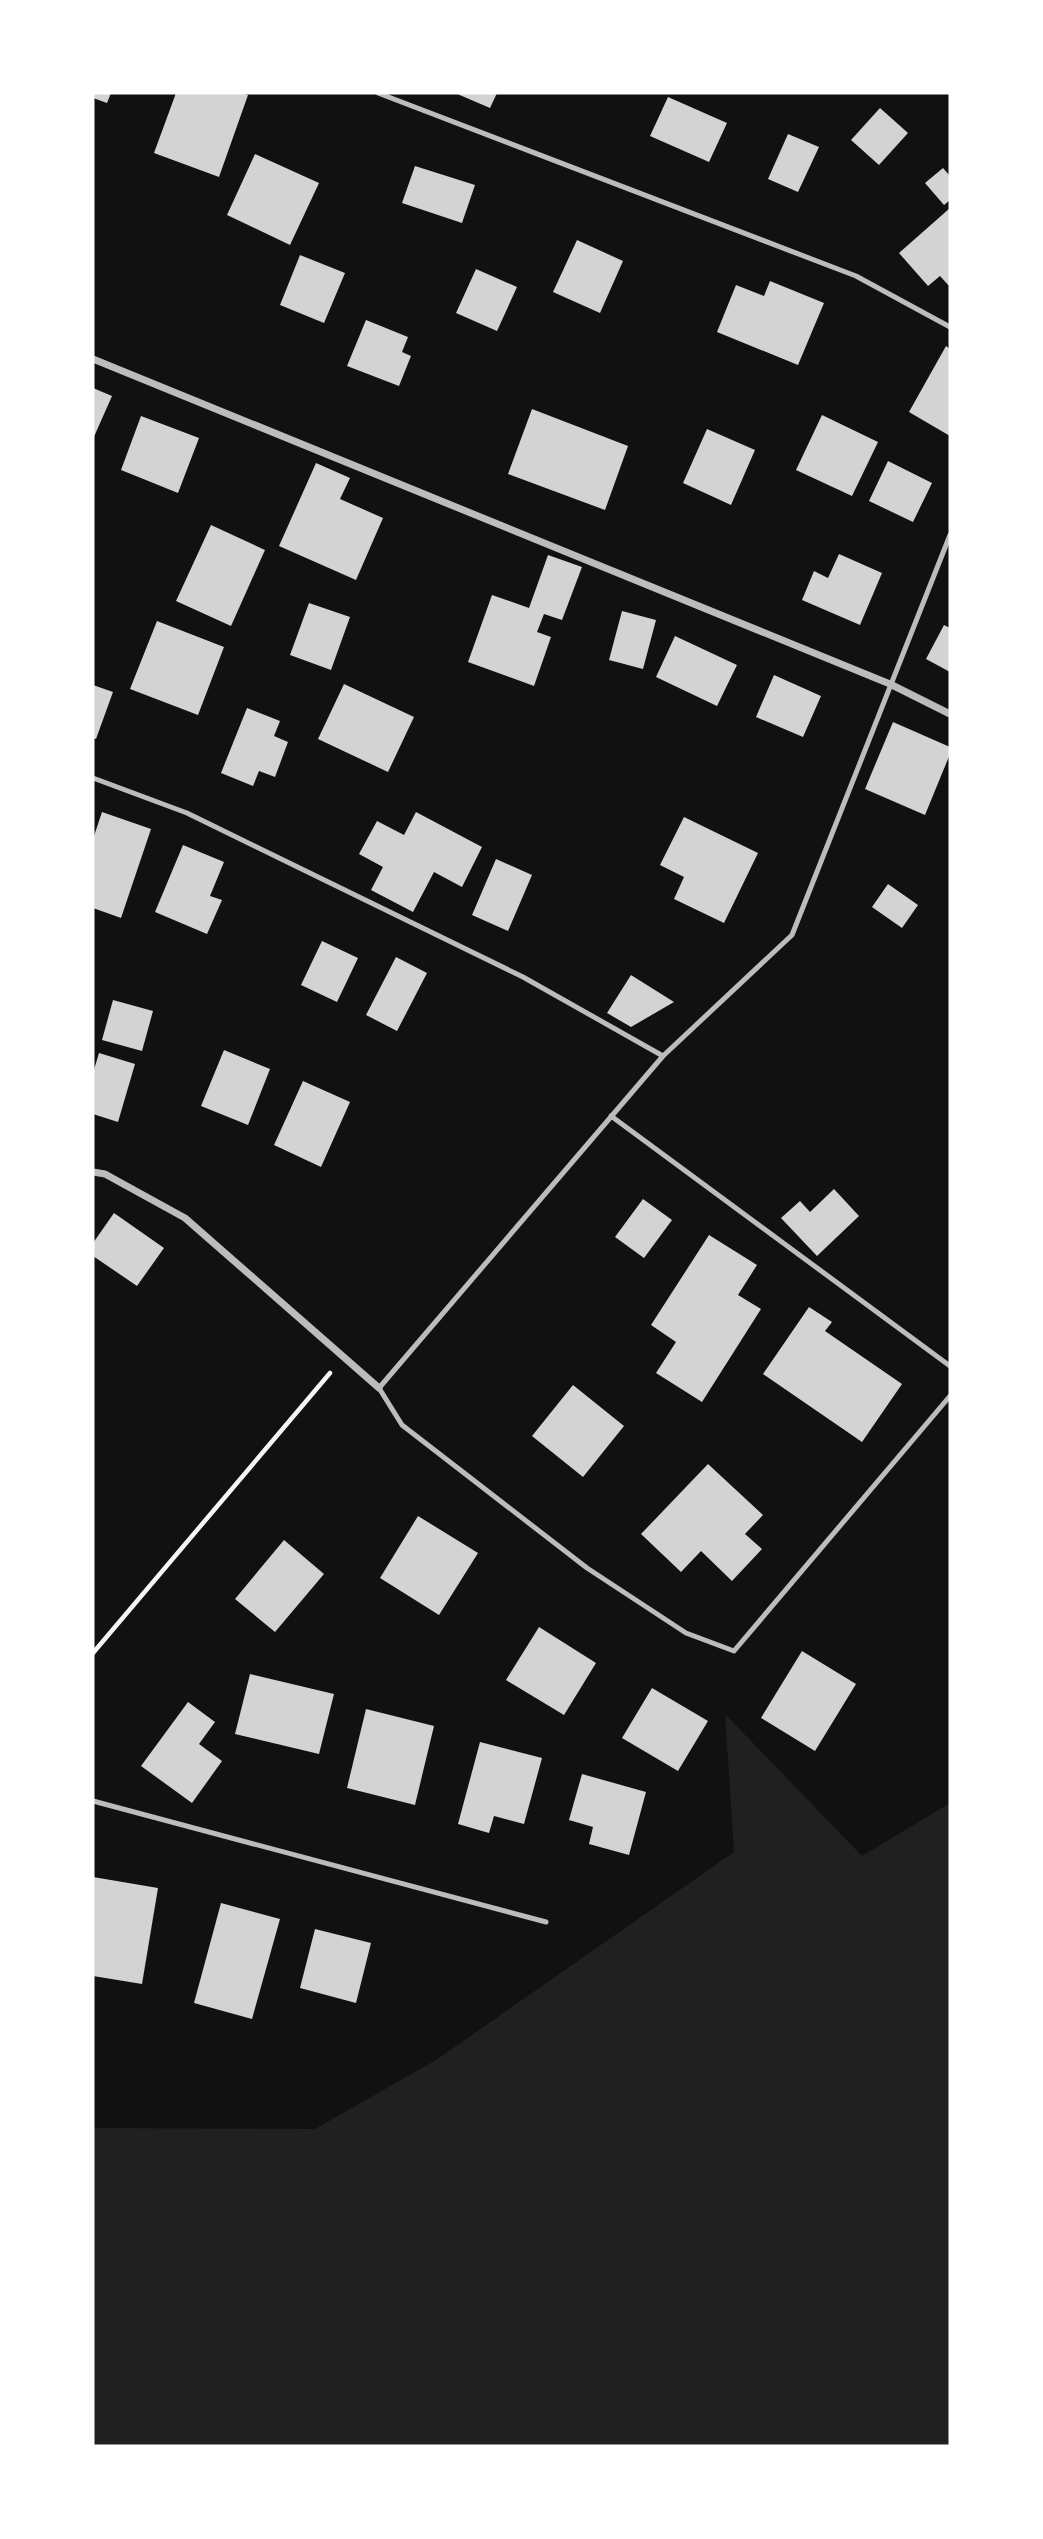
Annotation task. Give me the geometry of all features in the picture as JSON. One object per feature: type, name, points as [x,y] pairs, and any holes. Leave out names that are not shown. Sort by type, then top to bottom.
[{"type":"street","points":[[93,359],[890,684],[950,714]]},
{"type":"street","points":[[93,1172],[105,1174],[186,1218],[379,1388]]},
{"type":"lane","points":[[378,93],[856,276],[950,327]]},
{"type":"lane","points":[[950,535],[792,935],[663,1056],[379,1388],[402,1425],[587,1568],[686,1633],[734,1651],[950,1396]]},
{"type":"lane","points":[[93,778],[187,813],[523,977],[663,1056]]},
{"type":"lane","points":[[611,1116],[950,1366]]},
{"type":"lane","points":[[93,1801],[546,1922]]},
{"type":"path","points":[[93,1653],[344,1356]]},
{"type":"shaded area","points":[[725,1714],[862,1856],[950,1803],[950,2446],[93,2446],[93,2128],[315,2129],[436,2060],[734,1852]]},
{"type":"building","points":[[93,93],[111,93],[107,103],[93,98]]},
{"type":"building","points":[[176,93],[248,95],[219,177],[154,153]]},
{"type":"building","points":[[455,93],[497,93],[490,108]]},
{"type":"building","points":[[668,97],[727,123],[709,162],[650,136]]},
{"type":"building","points":[[880,108],[908,133],[879,165],[851,140]]},
{"type":"building","points":[[788,134],[819,147],[798,192],[768,179]]},
{"type":"building","points":[[255,154],[319,183],[290,245],[227,215]]},
{"type":"building","points":[[415,166],[475,185],[462,223],[402,203]]},
{"type":"building","points":[[943,168],[950,176],[950,200],[944,205],[925,183]]},
{"type":"building","points":[[950,208],[950,287],[940,276],[928,286],[899,253]]},
{"type":"building","points":[[577,240],[623,261],[600,313],[553,292]]},
{"type":"building","points":[[300,255],[345,273],[324,323],[280,305]]},
{"type":"building","points":[[476,269],[517,287],[497,331],[456,313]]},
{"type":"building","points":[[770,281],[824,303],[798,365],[717,332],[736,285],[764,296]]},
{"type":"building","points":[[366,320],[408,337],[402,352],[411,356],[399,386],[347,366]]},
{"type":"building","points":[[946,346],[950,349],[950,436],[909,412]]},
{"type":"building","points":[[93,388],[112,396],[93,439]]},
{"type":"building","points":[[532,409],[628,446],[605,510],[508,474]]},
{"type":"building","points":[[822,415],[878,442],[852,496],[796,470]]},
{"type":"building","points":[[141,416],[199,438],[178,493],[121,470]]},
{"type":"building","points":[[707,429],[755,450],[731,505],[683,483]]},
{"type":"building","points":[[888,461],[932,483],[913,522],[869,501]]},
{"type":"building","points":[[316,463],[350,478],[340,499],[383,518],[356,580],[279,546]]},
{"type":"building","points":[[211,525],[265,550],[231,626],[176,601]]},
{"type":"building","points":[[839,554],[882,573],[860,625],[802,600],[814,571],[828,578]]},
{"type":"building","points":[[548,555],[582,567],[562,620],[544,614],[537,632],[551,637],[534,686],[468,662],[492,595],[529,608]]},
{"type":"building","points":[[309,603],[350,617],[331,670],[290,655]]},
{"type":"building","points":[[622,611],[656,620],[643,669],[609,660]]},
{"type":"building","points":[[157,621],[224,647],[198,715],[130,689]]},
{"type":"building","points":[[944,625],[950,628],[950,672],[926,659]]},
{"type":"building","points":[[675,636],[737,665],[717,706],[656,677]]},
{"type":"building","points":[[774,675],[821,696],[803,737],[756,717]]},
{"type":"building","points":[[344,684],[414,717],[388,772],[318,739]]},
{"type":"building","points":[[93,685],[113,692],[96,739],[93,738]]},
{"type":"building","points":[[247,708],[280,721],[274,736],[288,742],[275,777],[259,771],[253,786],[221,773]]},
{"type":"building","points":[[893,722],[950,747],[950,754],[925,815],[865,789]]},
{"type":"building","points":[[102,812],[151,829],[121,918],[93,908],[93,839]]},
{"type":"building","points":[[416,812],[482,847],[462,887],[434,872],[413,912],[371,890],[383,867],[359,854],[377,821],[404,835]]},
{"type":"building","points":[[684,817],[758,853],[724,923],[674,899],[684,877],[660,865]]},
{"type":"building","points":[[183,845],[224,862],[210,896],[222,900],[207,934],[155,912]]},
{"type":"building","points":[[496,859],[532,875],[508,931],[472,915]]},
{"type":"building","points":[[888,884],[918,905],[902,928],[872,907]]},
{"type":"building","points":[[322,941],[358,958],[337,1002],[301,985]]},
{"type":"building","points":[[396,957],[427,973],[397,1031],[366,1015]]},
{"type":"building","points":[[631,975],[674,1002],[631,1027],[607,1013]]},
{"type":"building","points":[[113,1000],[153,1011],[142,1051],[102,1040]]},
{"type":"building","points":[[224,1050],[270,1069],[248,1125],[201,1106]]},
{"type":"building","points":[[99,1053],[135,1064],[118,1122],[93,1114],[93,1073]]},
{"type":"building","points":[[303,1081],[350,1102],[321,1167],[274,1145]]},
{"type":"building","points":[[834,1189],[859,1216],[817,1256],[781,1218],[800,1201],[810,1212]]},
{"type":"building","points":[[643,1199],[672,1220],[644,1258],[615,1237]]},
{"type":"building","points":[[114,1213],[164,1248],[137,1286],[93,1256],[93,1243]]},
{"type":"building","points":[[709,1235],[757,1265],[738,1295],[761,1309],[702,1402],[656,1373],[676,1342],[651,1325]]},
{"type":"building","points":[[809,1307],[832,1322],[825,1331],[902,1384],[862,1442],[763,1374]]},
{"type":"building","points":[[573,1385],[624,1426],[583,1477],[532,1436]]},
{"type":"building","points":[[708,1464],[763,1515],[745,1534],[762,1549],[732,1581],[701,1551],[681,1572],[641,1534]]},
{"type":"building","points":[[418,1516],[478,1553],[439,1615],[380,1578]]},
{"type":"building","points":[[284,1540],[324,1574],[275,1632],[235,1599]]},
{"type":"building","points":[[539,1627],[596,1663],[564,1715],[506,1680]]},
{"type":"building","points":[[802,1651],[856,1684],[815,1751],[761,1718]]},
{"type":"building","points":[[250,1674],[334,1694],[319,1754],[235,1734]]},
{"type":"building","points":[[652,1688],[708,1721],[678,1771],[622,1738]]},
{"type":"building","points":[[188,1702],[215,1722],[199,1744],[222,1761],[192,1803],[141,1766]]},
{"type":"building","points":[[366,1709],[434,1726],[415,1805],[347,1788]]},
{"type":"building","points":[[480,1742],[542,1758],[524,1824],[494,1816],[489,1833],[458,1824]]},
{"type":"building","points":[[582,1774],[646,1792],[629,1855],[589,1844],[593,1827],[569,1820]]},
{"type":"building","points":[[93,1877],[158,1888],[142,1984],[93,1976]]},
{"type":"building","points":[[221,1903],[280,1919],[252,2019],[194,2003]]},
{"type":"building","points":[[315,1929],[371,1943],[356,2003],[300,1988]]}]
